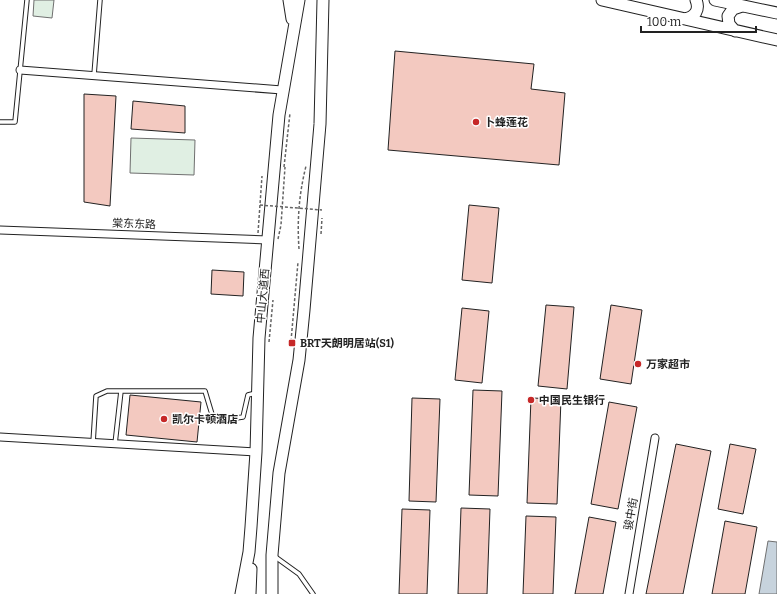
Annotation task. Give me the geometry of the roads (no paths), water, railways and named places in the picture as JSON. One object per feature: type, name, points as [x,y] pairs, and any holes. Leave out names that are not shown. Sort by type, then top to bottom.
[{"type":"main road","points":[[290,0],[292,43]]},
{"type":"main road","name":"中山大道西","points":[[241,594],[249,552],[256,452],[259,338],[272,241],[282,90],[299,0]]},
{"type":"main road","points":[[272,594],[272,555],[280,467],[302,335],[320,118],[323,0]]},
{"type":"main road","points":[[321,34],[331,0]]},
{"type":"main road","points":[[602,0],[777,40]]},
{"type":"main road","points":[[685,19],[696,13],[698,9],[696,0]]},
{"type":"main road","points":[[719,0],[777,13]]},
{"type":"main road","points":[[735,31],[729,24],[728,16],[733,9],[742,6]]},
{"type":"main road","points":[[249,552],[250,594]]},
{"type":"street","points":[[20,70],[282,90]]},
{"type":"street","name":"棠东东路","points":[[0,230],[272,241]]},
{"type":"street","points":[[0,437],[256,452]]},
{"type":"street","name":"骏中街","points":[[629,594],[655,438]]},
{"type":"lane","points":[[0,122],[15,122],[27,0]]},
{"type":"lane","points":[[94,75],[100,0]]},
{"type":"lane","points":[[93,443],[96,396],[107,391],[205,391],[214,421],[243,417],[248,395],[257,393]]},
{"type":"lane","points":[[115,444],[121,391]]},
{"type":"lane","points":[[272,555],[299,574],[313,594]]},
{"type":"place","name":"卜蜂莲花","points":[[476,122]]},
{"type":"place","name":"BRT天朗明居站(S1)","points":[[292,343]]},
{"type":"place","name":"万家超市","points":[[638,364]]},
{"type":"place","name":"中国民生银行","points":[[531,400]]},
{"type":"place","name":"凯尔卡顿酒店","points":[[164,419]]}]
